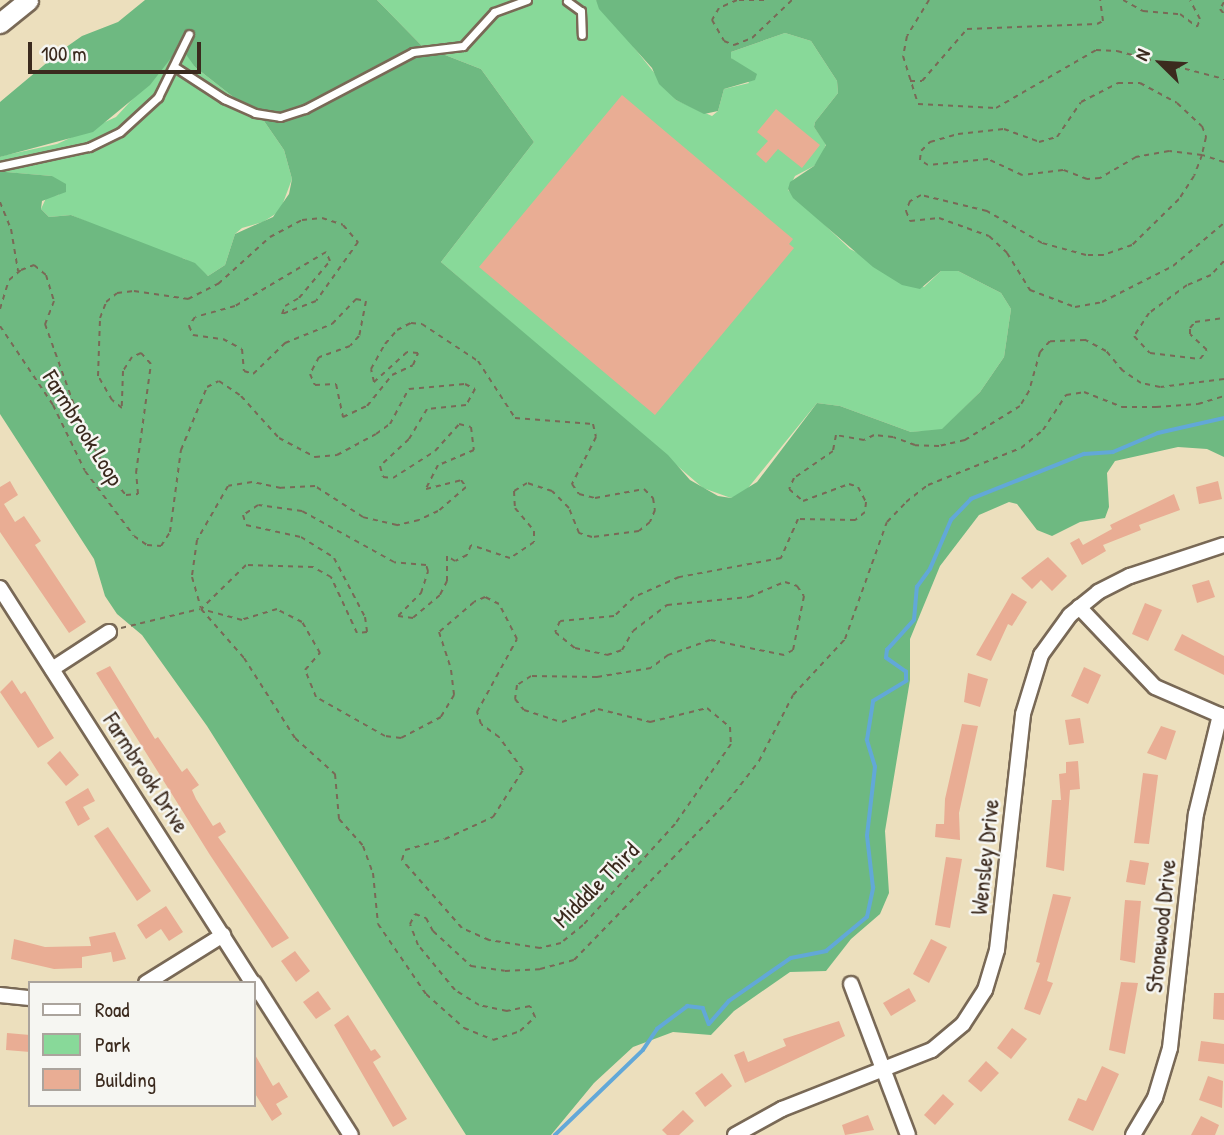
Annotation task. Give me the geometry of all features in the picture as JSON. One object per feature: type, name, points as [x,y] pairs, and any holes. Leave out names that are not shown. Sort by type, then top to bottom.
[{"type":"main road","points":[[0,23],[28,0]]},
{"type":"street","name":"Wensley Drive","points":[[735,1135],[782,1109],[883,1070],[948,1038],[985,990],[998,950],[1029,686],[1047,644],[1079,607],[1130,576],[1224,545]]},
{"type":"street","name":"Farmbrook Drive","points":[[0,588],[253,981]]},
{"type":"street","points":[[1079,607],[1145,679],[1175,699],[1222,716]]},
{"type":"street","points":[[52,669],[109,632]]},
{"type":"street","name":"Stonewood Drive","points":[[1133,1135],[1155,1098],[1170,1048],[1196,814],[1222,716]]},
{"type":"street","points":[[149,981],[223,935]]},
{"type":"street","points":[[851,984],[908,1135]]},
{"type":"street","name":"Farmbrook Drive","points":[[256,986],[351,1135]]},
{"type":"street","points":[[0,995],[28,998]]},
{"type":"lane","points":[[175,67],[224,99],[256,113],[280,117],[305,109],[413,52],[463,46],[494,12],[527,0]]},
{"type":"lane","points":[[560,0],[568,0],[581,11],[582,35]]},
{"type":"lane","points":[[0,166],[89,147],[120,132],[158,97],[190,34]]},
{"type":"path","points":[[764,0],[737,0],[719,8],[712,20],[724,41],[734,45],[752,38],[792,0]]},
{"type":"path","points":[[929,0],[907,36],[903,56],[908,81],[918,104],[996,108],[1096,50],[1117,51],[1224,79]]},
{"type":"path","points":[[908,81],[922,81],[967,29],[1097,24],[1103,21],[1100,0]]},
{"type":"path","points":[[1124,0],[1143,11],[1180,14],[1197,27],[1200,19],[1191,0]]},
{"type":"path","points":[[1224,2],[1220,9],[1224,13]]},
{"type":"path","points":[[1224,162],[1202,155],[1169,151],[1136,157],[1100,178],[1087,180],[1063,170],[1022,175],[988,159],[928,165],[920,160],[921,151],[930,142],[958,134],[1004,129],[1039,142],[1057,137],[1081,102],[1118,83],[1140,83],[1188,112],[1206,137],[1202,155],[1194,176],[1162,216],[1132,245],[1103,255],[1086,255],[1042,243],[987,211],[921,195],[910,201],[906,211],[910,221],[939,218],[989,236],[1007,253],[1030,290],[1075,307],[1102,302],[1173,266],[1224,223]]},
{"type":"path","points":[[0,202],[11,229],[18,272],[9,280],[0,309]]},
{"type":"path","name":"Farmbrook Loop","points":[[0,326],[53,405],[85,471],[134,536],[147,545],[161,546],[170,533],[181,450],[207,387],[219,381],[279,438],[315,457],[337,455],[376,434],[403,406],[409,389],[465,384],[475,389],[466,405],[427,409],[409,439],[380,466],[383,477],[393,478],[435,451],[459,424],[471,426],[474,450],[438,465],[426,489],[461,480],[466,487],[439,511],[419,520],[397,525],[363,517],[315,486],[282,488],[252,482],[228,486],[197,540],[192,577],[201,608],[246,565],[313,567],[331,578],[357,633],[367,632],[365,617],[334,558],[301,537],[246,525],[243,515],[258,505],[302,511],[394,562],[426,565],[421,593],[398,617],[413,618],[440,595],[447,581],[447,556],[455,561],[467,555],[471,545],[510,558],[534,542],[534,531],[514,508],[514,491],[527,484],[552,491],[569,508],[579,533],[592,537],[639,531],[650,522],[655,510],[653,498],[644,489],[595,498],[579,494],[572,484],[596,437],[593,424],[515,418],[478,362],[422,324],[411,323],[397,330],[385,344],[371,369],[374,382],[407,352],[418,353],[413,365],[392,375],[367,406],[343,417],[336,384],[315,385],[310,374],[319,357],[350,346],[359,336],[366,301],[356,299],[332,324],[285,343],[253,374],[244,371],[242,349],[223,339],[193,335],[189,326],[195,317],[235,306],[326,252],[330,261],[299,298],[285,306],[282,314],[316,301],[358,243],[343,225],[322,218],[302,219],[270,237],[218,284],[188,299],[134,291],[117,293],[106,302],[100,318],[98,376],[112,400],[122,408],[123,371],[132,357],[141,353],[151,364],[136,473],[138,494],[126,495],[88,438],[58,370],[45,324],[54,302],[52,287],[34,265],[18,272]]},
{"type":"path","points":[[1224,261],[1211,275],[1187,285],[1149,313],[1134,336],[1150,353],[1200,359],[1207,350],[1190,334],[1190,328],[1195,322],[1224,318]]},
{"type":"path","name":"Midddle Third","points":[[201,608],[242,620],[277,609],[302,622],[320,653],[305,670],[316,697],[385,736],[401,738],[441,717],[454,695],[452,670],[439,632],[474,602],[485,597],[499,604],[517,639],[477,712],[481,724],[499,737],[523,770],[494,817],[445,839],[405,849],[402,860],[462,928],[489,940],[540,948],[561,943],[583,925],[676,824],[731,744],[730,727],[707,708],[650,722],[598,709],[562,722],[524,710],[515,699],[517,685],[530,676],[597,677],[651,668],[668,655],[710,640],[784,654],[793,650],[804,596],[797,586],[785,582],[749,597],[667,605],[633,631],[622,650],[607,655],[575,648],[555,632],[559,621],[614,616],[645,591],[679,577],[781,558],[798,519],[855,520],[864,512],[866,502],[858,487],[849,484],[803,501],[789,489],[794,478],[833,451],[836,435],[864,440],[874,435],[893,437],[915,446],[965,440],[1020,406],[1029,391],[1040,352],[1050,341],[1085,340],[1106,351],[1123,371],[1160,387],[1224,379]]},
{"type":"path","name":"Midddle Third","points":[[201,608],[244,657],[295,737],[335,774],[339,819],[363,846],[373,873],[378,924],[426,994],[464,1028],[494,1040],[520,1031],[535,1017],[530,1006],[507,1011],[488,1007],[455,990],[418,945],[410,924],[415,914],[426,918],[433,931],[471,966],[505,971],[540,969],[575,960],[728,801],[760,761],[793,695],[845,639],[887,522],[906,502],[928,485],[1021,448],[1044,430],[1066,395],[1084,392],[1122,407],[1198,404],[1224,396]]},
{"type":"path","points":[[109,632],[201,608]]},
{"type":"green space","points":[[145,0],[377,0],[422,46],[481,69],[534,142],[441,262],[668,455],[690,480],[718,496],[731,498],[757,482],[817,403],[840,406],[911,432],[942,429],[980,392],[1004,357],[1011,309],[1001,293],[958,271],[941,271],[920,289],[902,285],[873,267],[793,198],[788,189],[790,182],[814,166],[826,145],[814,127],[815,122],[838,93],[837,81],[811,41],[785,33],[731,52],[731,58],[757,74],[755,80],[724,89],[718,111],[704,114],[676,100],[659,84],[652,68],[599,9],[596,0],[1224,0],[1224,457],[1207,449],[1178,447],[1115,461],[1107,473],[1109,507],[1105,518],[1080,522],[1052,536],[1037,530],[1017,504],[1009,502],[979,515],[940,566],[910,639],[910,680],[885,831],[889,893],[880,914],[851,939],[826,971],[790,972],[734,1011],[711,1035],[673,1032],[633,1047],[594,1083],[551,1135],[466,1135],[207,726],[142,635],[117,614],[105,596],[94,559],[0,414],[0,167],[6,172],[52,176],[66,184],[66,192],[42,201],[41,209],[49,217],[71,215],[195,263],[208,276],[225,265],[235,234],[273,217],[289,194],[292,179],[284,150],[264,121],[195,67],[185,53],[175,53],[150,85],[93,132],[0,157],[0,102],[62,50],[82,36],[118,22]]},
{"type":"green space","points":[[377,0],[596,0],[676,100],[712,116],[718,111],[724,89],[749,83],[729,55],[731,52],[785,33],[811,41],[837,81],[838,93],[815,122],[814,127],[826,144],[821,157],[814,166],[795,176],[788,190],[850,249],[924,287],[941,271],[958,271],[1001,293],[1011,309],[1004,357],[980,392],[942,430],[911,432],[840,406],[817,403],[744,493],[731,498],[703,488],[441,262],[534,142],[481,69],[422,46]]},
{"type":"green space","points":[[175,53],[188,54],[195,67],[264,121],[284,150],[292,179],[280,211],[263,222],[242,228],[235,234],[225,265],[208,276],[185,259],[158,252],[71,215],[49,217],[41,209],[47,196],[59,195],[52,176],[5,172],[0,167],[0,157],[57,144],[116,117]]},
{"type":"building","points":[[622,95],[793,239],[789,244],[794,248],[655,415],[479,267]]},
{"type":"building","points":[[776,109],[820,145],[802,168],[778,149],[766,163],[756,154],[768,141],[757,132]]},
{"type":"building","points":[[10,481],[18,495],[4,504],[15,522],[24,516],[41,541],[35,545],[86,622],[69,633],[0,532],[0,487]]},
{"type":"building","points":[[1218,481],[1222,499],[1199,504],[1196,487]]},
{"type":"building","points":[[1174,494],[1180,510],[1139,525],[1141,530],[1103,545],[1106,551],[1082,565],[1070,543],[1079,538],[1083,545],[1112,529],[1110,525]]},
{"type":"building","points":[[1048,557],[1067,576],[1052,591],[1041,580],[1032,589],[1021,578]]},
{"type":"building","points":[[1209,580],[1215,597],[1197,603],[1192,585]]},
{"type":"building","points":[[1012,593],[1027,602],[1012,626],[1008,624],[991,661],[976,655]]},
{"type":"building","points":[[1145,603],[1162,610],[1148,641],[1132,634]]},
{"type":"building","points":[[1182,634],[1224,656],[1224,675],[1174,650]]},
{"type":"building","points":[[110,666],[155,739],[158,737],[182,772],[187,768],[199,785],[192,790],[196,799],[213,826],[220,822],[226,832],[218,837],[289,938],[272,948],[210,855],[96,673]]},
{"type":"building","points":[[1084,667],[1101,675],[1088,704],[1071,696]]},
{"type":"building","points":[[968,673],[988,679],[980,707],[964,702]]},
{"type":"building","points":[[12,680],[21,694],[25,691],[54,738],[38,748],[0,692]]},
{"type":"building","points":[[1080,718],[1084,743],[1069,745],[1065,720]]},
{"type":"building","points":[[962,724],[978,726],[959,813],[960,840],[935,837],[936,824],[944,824],[945,799]]},
{"type":"building","points":[[1161,726],[1176,731],[1166,760],[1147,753]]},
{"type":"building","points":[[60,751],[79,775],[66,786],[47,763]]},
{"type":"building","points":[[1078,761],[1080,789],[1070,790],[1064,871],[1046,867],[1052,800],[1061,800],[1059,774],[1066,773],[1066,762]]},
{"type":"building","points":[[1143,773],[1158,775],[1149,844],[1134,843]]},
{"type":"building","points":[[88,788],[95,801],[83,807],[90,819],[78,826],[65,802]]},
{"type":"building","points":[[108,827],[151,891],[137,901],[94,836]]},
{"type":"building","points":[[946,857],[962,859],[950,928],[935,925]]},
{"type":"building","points":[[1130,860],[1149,863],[1145,885],[1126,882]]},
{"type":"building","points":[[1053,894],[1071,897],[1047,981],[1053,983],[1040,1015],[1024,1009],[1040,963],[1036,962]]},
{"type":"building","points":[[1125,900],[1141,901],[1135,963],[1120,960]]},
{"type":"building","points":[[166,906],[183,932],[169,941],[161,929],[146,939],[137,925]]},
{"type":"building","points":[[115,932],[126,959],[113,962],[111,952],[82,957],[82,968],[54,969],[11,959],[14,939],[45,947],[91,946],[89,937]]},
{"type":"building","points":[[931,939],[947,947],[929,983],[913,974]]},
{"type":"building","points":[[295,951],[310,971],[296,982],[281,961]]},
{"type":"building","points":[[1121,982],[1138,983],[1125,1054],[1109,1050]]},
{"type":"building","points":[[909,988],[916,1001],[891,1016],[883,1003]]},
{"type":"building","points":[[318,991],[331,1009],[316,1019],[303,1002]]},
{"type":"building","points":[[1214,993],[1224,993],[1224,1020],[1213,1019]]},
{"type":"building","points":[[348,1015],[371,1051],[375,1049],[381,1057],[373,1062],[407,1119],[393,1127],[334,1025]]},
{"type":"building","points":[[839,1021],[845,1036],[745,1083],[734,1055],[744,1051],[748,1062],[786,1046],[783,1039]]},
{"type":"building","points":[[1012,1028],[1027,1039],[1011,1059],[997,1048]]},
{"type":"building","points":[[7,1033],[28,1035],[28,1052],[6,1050]]},
{"type":"building","points":[[1201,1041],[1224,1044],[1224,1064],[1198,1061]]},
{"type":"building","points":[[256,1056],[273,1086],[279,1082],[288,1097],[276,1104],[282,1114],[272,1121],[256,1095]]},
{"type":"building","points":[[986,1061],[999,1073],[981,1092],[968,1081]]},
{"type":"building","points":[[1102,1066],[1119,1074],[1093,1131],[1068,1120],[1078,1098],[1086,1101]]},
{"type":"building","points":[[722,1073],[732,1086],[705,1107],[695,1093]]},
{"type":"building","points":[[1208,1076],[1223,1081],[1222,1108],[1199,1100]]},
{"type":"building","points":[[943,1094],[954,1104],[935,1125],[924,1115]]},
{"type":"building","points":[[683,1110],[694,1121],[679,1135],[667,1135],[662,1130]]},
{"type":"building","points":[[868,1115],[874,1130],[845,1135],[842,1125]]},
{"type":"building","points":[[1201,1116],[1219,1125],[1215,1135],[1191,1135]]},
{"type":"waterway","points":[[555,1135],[643,1050],[657,1029],[687,1006],[703,1008],[709,1024],[729,1001],[791,958],[826,951],[867,917],[873,888],[867,836],[875,767],[867,740],[873,701],[906,681],[906,672],[886,658],[887,650],[914,620],[917,587],[930,569],[951,520],[971,499],[1084,454],[1113,452],[1158,433],[1224,418]]}]
